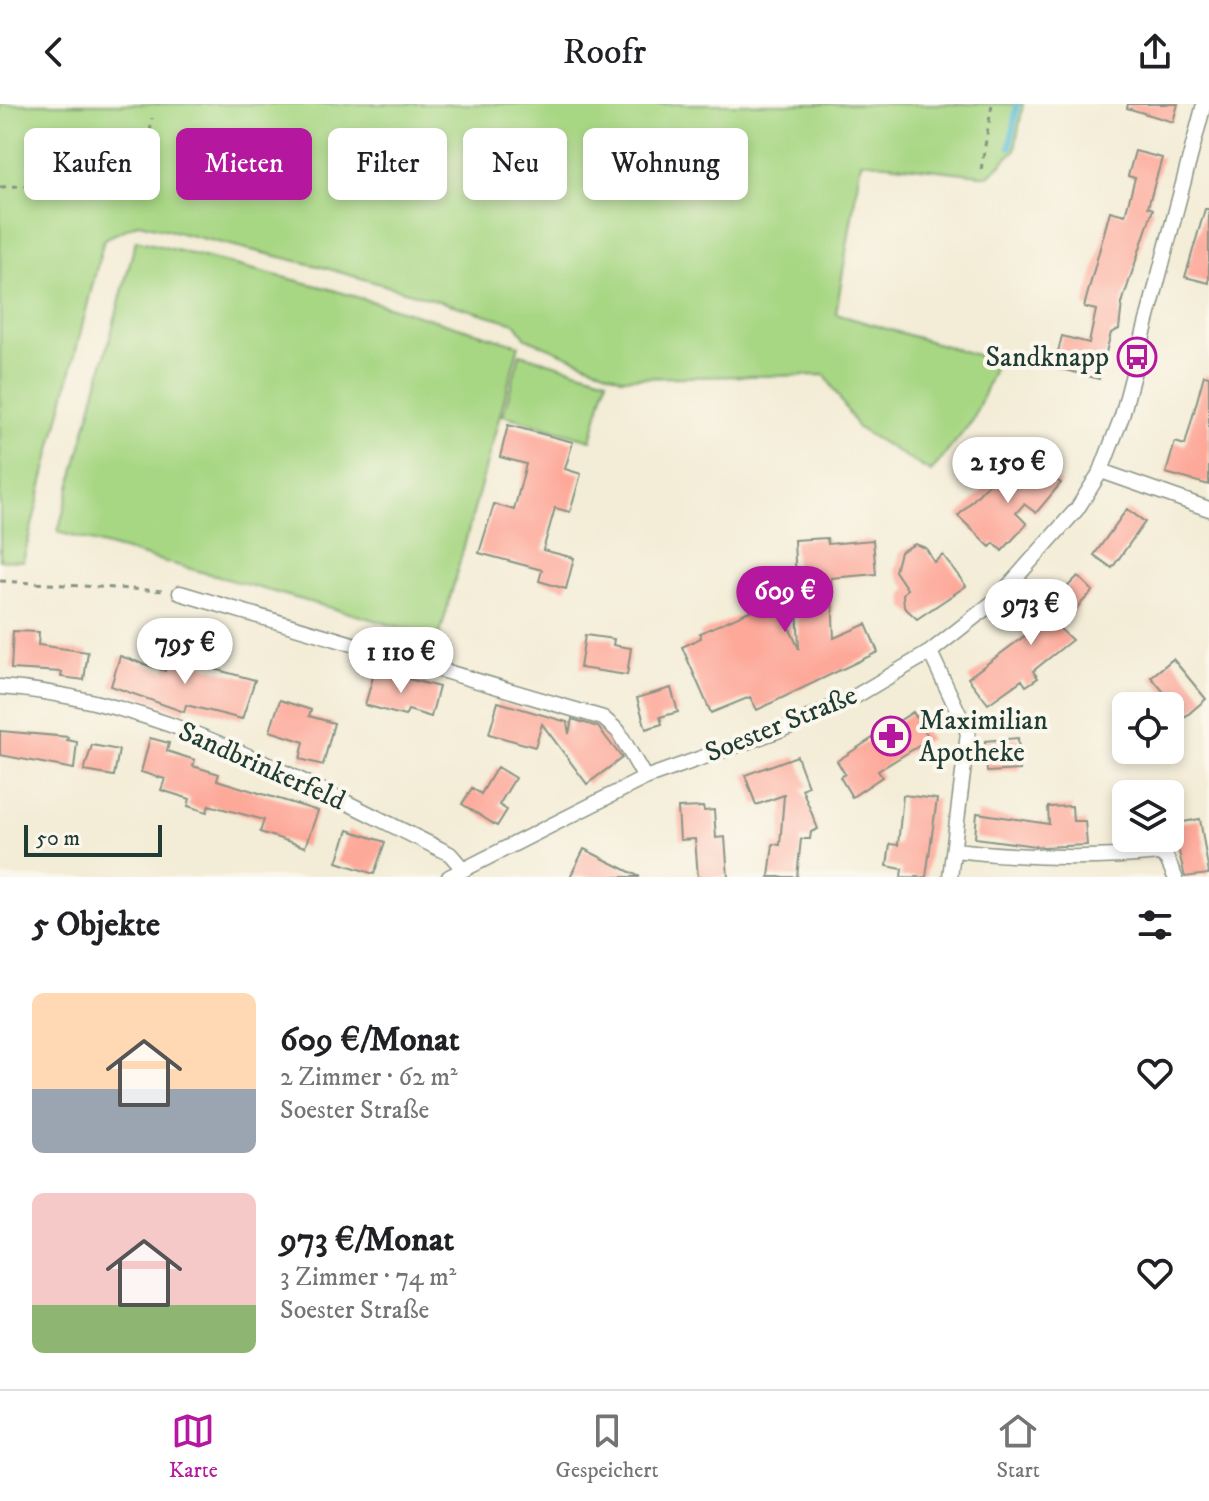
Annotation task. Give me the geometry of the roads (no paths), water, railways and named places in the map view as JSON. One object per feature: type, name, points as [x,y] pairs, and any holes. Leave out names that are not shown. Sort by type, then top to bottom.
[{"type":"street","name":"Soester Straße","points":[[456,873],[645,778],[817,715],[930,652],[996,600],[1032,563],[1077,509],[1101,471],[1122,416],[1204,104]]},
{"type":"street","points":[[1101,471],[1209,509]]},
{"type":"street","points":[[180,593],[603,718],[618,731],[645,778]]},
{"type":"street","points":[[930,652],[968,733],[950,877]]},
{"type":"street","name":"Sandbrinkerfeld","points":[[0,687],[87,700],[226,746],[450,854],[456,873]]},
{"type":"street","points":[[954,850],[1023,858],[1096,859],[1160,853],[1175,877]]},
{"type":"waterway","points":[[1010,147],[1017,104]]},
{"type":"place","name":"Sandknapp","points":[[1137,357]]},
{"type":"place","name":"Maximilian Apotheke","points":[[891,736]]}]
